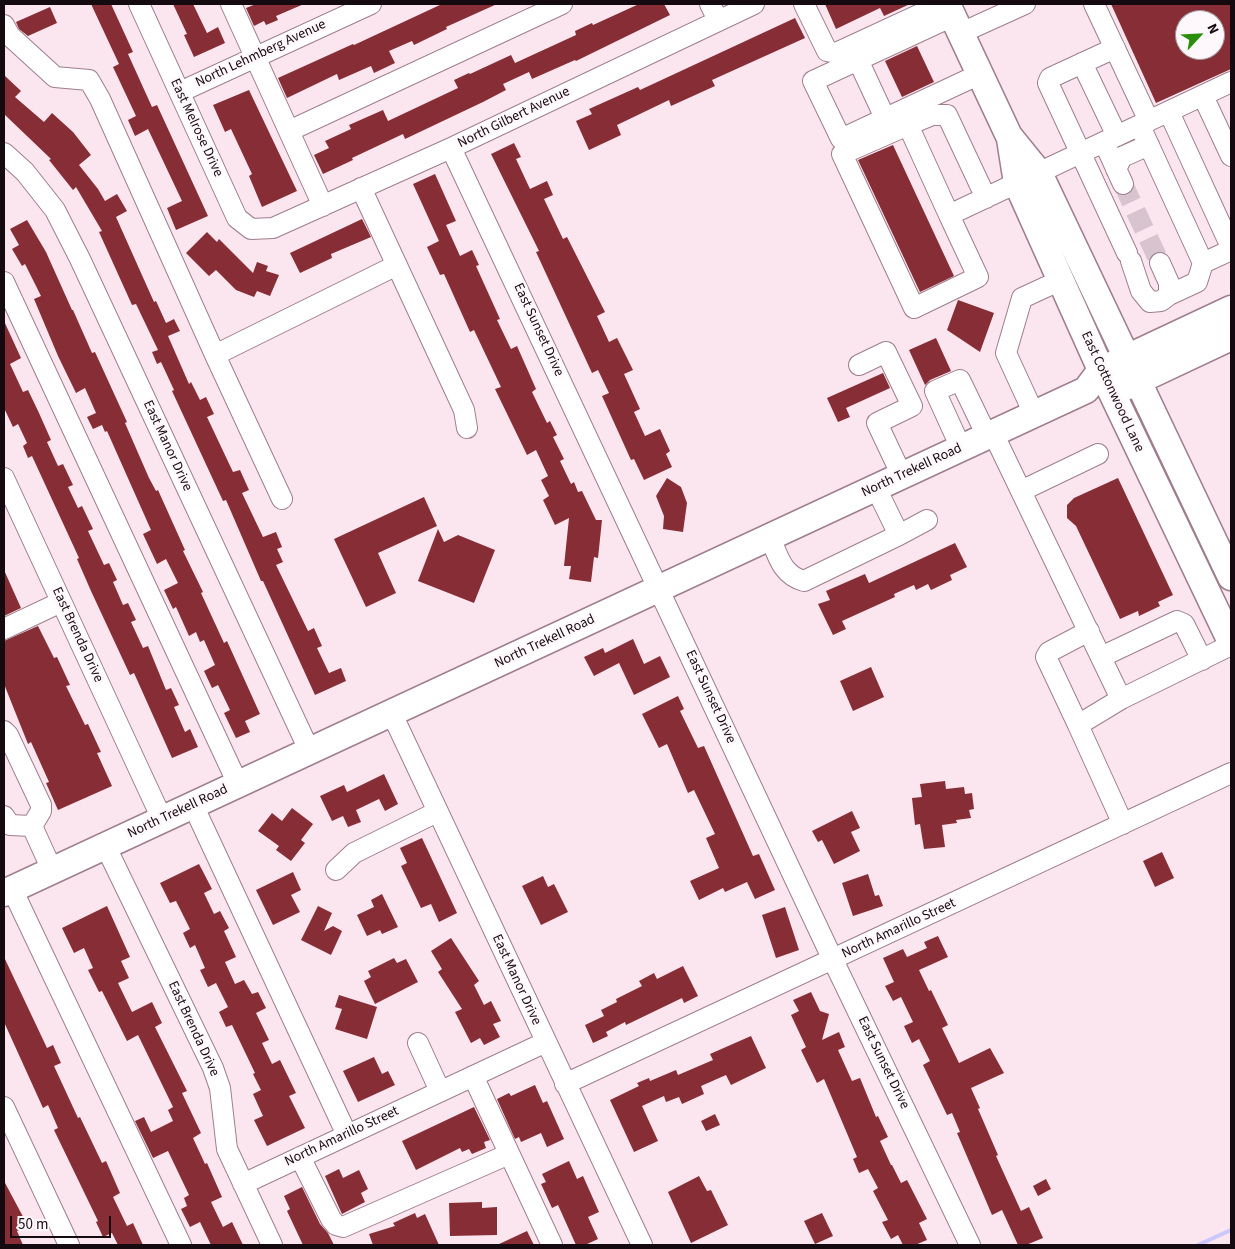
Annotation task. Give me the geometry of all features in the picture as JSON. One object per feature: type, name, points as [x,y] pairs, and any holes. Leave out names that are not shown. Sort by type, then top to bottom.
[{"type":"main road","name":"East Cottonwood Lane","points":[[951,14],[1028,178],[1126,357],[1231,577]]},
{"type":"main road","name":"East Cottonwood Lane","points":[[1028,178],[1061,280],[1100,384],[1231,644]]},
{"type":"main road","name":"North Trekell Road","points":[[1100,384],[1126,357],[1231,309]]},
{"type":"main road","name":"North Trekell Road","points":[[8,891],[1100,384],[1138,382],[1231,338]]},
{"type":"street","name":"East Melrose Drive","points":[[139,4],[238,218],[251,229],[273,228]]},
{"type":"street","points":[[231,4],[323,206]]},
{"type":"street","name":"North Lehmberg Avenue","points":[[180,92],[370,4]]},
{"type":"street","points":[[289,131],[562,4]]},
{"type":"street","name":"North Gilbert Avenue","points":[[273,228],[451,148],[714,12],[754,4]]},
{"type":"street","points":[[804,4],[827,51],[836,53],[951,14],[1025,4]]},
{"type":"street","points":[[1094,4],[1115,48],[1145,123],[1149,145],[1203,263],[1197,282],[1169,295],[1162,301],[1150,302],[1141,291],[1129,257],[1048,84],[1050,78],[1115,48]]},
{"type":"street","points":[[951,14],[812,81],[841,139],[980,74]]},
{"type":"street","points":[[4,25],[10,36],[55,76],[89,80],[100,99],[282,499]]},
{"type":"street","points":[[858,60],[885,118]]},
{"type":"street","points":[[1082,63],[1110,139],[1120,176],[1122,158],[1149,145]]},
{"type":"street","points":[[949,216],[1231,82]]},
{"type":"street","points":[[1203,96],[1231,156]]},
{"type":"street","points":[[1169,112],[1231,248],[1203,263]]},
{"type":"street","points":[[908,125],[978,277],[914,308],[842,154],[908,125],[932,115],[947,115],[986,198]]},
{"type":"street","name":"East Sunset Drive","points":[[451,148],[970,1245]]},
{"type":"street","name":"East Manor Drive","points":[[4,154],[25,172],[55,210],[76,250],[310,752]]},
{"type":"street","points":[[361,188],[464,410],[467,428]]},
{"type":"street","points":[[1160,264],[1169,284],[1169,295]]},
{"type":"street","points":[[215,355],[397,265]]},
{"type":"street","points":[[1034,414],[1006,353],[1022,298],[1061,280]]},
{"type":"street","points":[[4,282],[238,784]]},
{"type":"street","points":[[859,365],[886,352],[912,406],[877,423],[902,476]]},
{"type":"street","points":[[961,448],[935,391],[960,380],[1021,491],[1122,699]]},
{"type":"street","points":[[1021,491],[1098,454]]},
{"type":"street","name":"East Brenda Drive","points":[[4,478],[162,819]]},
{"type":"street","points":[[876,488],[899,535]]},
{"type":"street","points":[[770,537],[787,572],[794,578],[804,581],[927,520]]},
{"type":"street","points":[[4,629],[61,602]]},
{"type":"street","points":[[1101,657],[1177,621],[1184,624],[1202,660]]},
{"type":"street","points":[[1089,631],[1050,652],[1046,657],[1123,824]]},
{"type":"street","points":[[1078,725],[1122,699],[1231,644]]},
{"type":"street","name":"East Manor Drive","points":[[392,714],[642,1245]]},
{"type":"street","points":[[4,731],[8,735],[41,805],[41,811],[32,826]]},
{"type":"street","name":"North Amarillo Street","points":[[565,1084],[1231,773]]},
{"type":"street","points":[[192,806],[347,1135]]},
{"type":"street","points":[[336,870],[354,853],[437,812]]},
{"type":"street","points":[[4,816],[10,825],[32,826]]},
{"type":"street","points":[[32,826],[52,870]]},
{"type":"street","name":"East Brenda Drive","points":[[105,846],[212,1068],[220,1088],[226,1149],[272,1245]]},
{"type":"street","points":[[8,891],[182,1245]]},
{"type":"street","name":"North Amarillo Street","points":[[243,1184],[546,1042]]},
{"type":"street","points":[[418,1044],[440,1091]]},
{"type":"street","points":[[472,1076],[552,1245]]},
{"type":"street","points":[[4,1107],[69,1245]]},
{"type":"street","points":[[300,1157],[331,1219],[336,1225],[342,1227],[509,1154]]},
{"type":"building","points":[[91,4],[111,4],[133,52],[128,54],[152,107],[157,105],[208,216],[176,230],[167,208],[182,201],[148,129],[135,136],[128,120],[136,116],[113,67],[119,64]]},
{"type":"building","points":[[173,4],[193,4],[207,33],[218,27],[225,43],[194,57],[184,35],[187,34]]},
{"type":"building","points":[[256,4],[304,4],[276,16],[278,20],[266,25],[264,21],[254,26],[246,8]]},
{"type":"building","points":[[442,4],[497,4],[446,27],[447,29],[414,45],[412,41],[389,51],[395,63],[374,73],[371,66],[339,80],[337,74],[287,98],[278,78]]},
{"type":"building","points":[[639,4],[664,4],[670,15],[576,61],[532,79],[529,72],[503,84],[506,90],[483,102],[405,139],[403,134],[323,174],[314,155],[329,148],[325,141],[351,129],[349,125],[383,110],[388,121],[458,88],[454,80],[469,73],[511,55],[515,63],[576,35],[575,31]]},
{"type":"building","points":[[825,4],[910,4],[884,16],[880,8],[836,29]]},
{"type":"building","points":[[1111,4],[1231,4],[1231,69],[1156,103]]},
{"type":"building","points":[[50,7],[57,23],[28,36],[19,29],[16,22]]},
{"type":"building","points":[[795,18],[805,38],[712,80],[715,86],[671,106],[669,100],[617,125],[621,135],[589,150],[576,121],[592,114],[589,109],[638,87],[640,90]]},
{"type":"building","points":[[917,46],[934,82],[902,97],[885,61]]},
{"type":"building","points":[[4,75],[21,91],[15,97],[44,122],[52,113],[73,132],[91,155],[79,165],[105,201],[117,194],[127,211],[116,217],[154,302],[156,301],[166,323],[174,319],[180,331],[168,336],[189,384],[191,382],[200,400],[206,397],[214,414],[207,417],[233,472],[240,470],[249,490],[242,493],[263,537],[276,532],[282,547],[277,549],[283,562],[276,565],[308,631],[314,628],[322,646],[317,648],[329,673],[341,668],[346,681],[315,695],[263,581],[261,581],[226,500],[223,501],[172,391],[174,390],[161,362],[157,364],[152,352],[158,350],[136,304],[132,305],[99,232],[102,231],[76,187],[73,190],[49,160],[51,159],[4,114]]},
{"type":"building","points":[[249,90],[297,191],[262,207],[249,176],[252,174],[231,129],[225,132],[213,105]]},
{"type":"building","points":[[514,143],[521,157],[516,159],[530,189],[547,181],[553,195],[544,199],[563,239],[567,237],[605,312],[597,316],[609,342],[617,338],[633,370],[624,374],[640,409],[634,412],[645,436],[660,429],[670,451],[666,454],[672,467],[644,480],[634,459],[631,460],[602,396],[609,393],[598,370],[592,373],[536,252],[539,251],[491,154]]},
{"type":"building","points":[[893,145],[954,276],[920,292],[858,160]]},
{"type":"building","points":[[435,174],[456,221],[446,225],[460,256],[472,250],[479,265],[476,266],[500,319],[497,320],[511,349],[517,346],[536,389],[532,392],[547,423],[550,421],[557,435],[553,437],[564,459],[560,461],[571,484],[574,482],[578,492],[582,491],[596,520],[602,520],[598,558],[594,557],[591,582],[569,579],[571,566],[564,566],[569,518],[555,525],[543,500],[549,496],[541,480],[548,476],[536,450],[527,455],[495,389],[501,387],[474,330],[470,332],[444,274],[440,275],[427,247],[439,241],[413,184]]},
{"type":"building","points":[[362,219],[371,237],[331,254],[332,258],[300,273],[290,253]]},
{"type":"building","points":[[27,220],[46,252],[92,353],[95,352],[127,422],[125,423],[149,478],[156,491],[158,490],[185,550],[183,551],[203,592],[201,593],[224,643],[227,641],[260,714],[245,721],[250,732],[236,738],[224,713],[230,710],[218,685],[212,688],[204,671],[215,665],[204,640],[200,642],[196,632],[189,636],[176,607],[173,609],[164,590],[178,583],[166,559],[157,564],[143,534],[151,530],[107,431],[105,432],[102,425],[93,429],[87,417],[96,413],[85,388],[76,393],[34,299],[41,296],[25,264],[22,266],[12,249],[19,245],[10,229]]},
{"type":"building","points":[[207,232],[217,242],[219,239],[253,273],[257,262],[268,266],[266,271],[279,275],[270,296],[257,291],[254,297],[236,290],[216,270],[209,276],[186,253]]},
{"type":"building","points":[[958,300],[994,313],[980,352],[947,330]]},
{"type":"building","points":[[4,321],[21,358],[10,364],[23,392],[28,390],[39,413],[51,440],[47,442],[58,466],[63,464],[73,485],[68,487],[78,508],[82,506],[93,529],[88,531],[104,565],[109,563],[117,580],[113,582],[123,605],[128,603],[136,620],[131,622],[143,648],[148,646],[166,690],[171,688],[179,705],[174,707],[185,732],[190,729],[198,747],[172,758],[134,673],[130,675],[91,591],[77,559],[79,558],[32,456],[28,458],[23,446],[27,443],[18,424],[13,427],[4,408]]},
{"type":"building","points":[[936,338],[951,371],[930,380],[925,385],[909,350]]},
{"type":"building","points":[[883,373],[890,388],[846,408],[850,417],[838,422],[827,398]]},
{"type":"building","points":[[667,478],[681,487],[687,503],[683,532],[663,529],[664,516],[656,496]]},
{"type":"building","points":[[1118,478],[1173,595],[1158,602],[1160,606],[1139,616],[1138,611],[1120,619],[1076,526],[1067,518],[1067,505],[1074,498]]},
{"type":"building","points":[[424,497],[437,526],[378,553],[396,593],[366,607],[334,539]]},
{"type":"building","points":[[438,529],[444,542],[458,535],[495,550],[474,603],[418,581]]},
{"type":"building","points":[[955,543],[967,567],[950,575],[952,580],[931,590],[928,584],[916,590],[914,585],[894,594],[895,597],[842,621],[846,629],[833,635],[818,604],[830,600],[826,591],[865,574],[869,583]]},
{"type":"building","points":[[4,570],[21,608],[4,616]]},
{"type":"building","points":[[38,626],[54,658],[57,657],[70,685],[66,686],[85,725],[88,724],[101,752],[97,753],[112,786],[58,810],[46,783],[49,782],[31,742],[28,744],[4,684],[4,641]]},
{"type":"building","points":[[633,639],[644,664],[660,656],[670,677],[634,695],[619,663],[594,676],[584,657],[603,648],[605,653]]},
{"type":"building","points":[[871,667],[884,697],[853,711],[840,681]]},
{"type":"building","points":[[678,696],[684,709],[680,711],[698,748],[704,746],[753,856],[759,854],[775,890],[755,899],[747,882],[725,892],[723,888],[699,900],[690,881],[719,868],[706,838],[715,834],[694,790],[688,793],[667,744],[659,748],[642,714]]},
{"type":"building","points":[[384,774],[398,804],[385,811],[379,799],[356,810],[361,822],[348,827],[343,816],[332,821],[320,796],[344,785],[347,792]]},
{"type":"building","points":[[945,781],[946,789],[964,787],[965,794],[972,793],[974,809],[969,810],[971,818],[956,820],[957,823],[942,825],[945,847],[924,849],[920,824],[915,825],[912,798],[922,797],[920,784]]},
{"type":"building","points":[[292,808],[313,824],[301,840],[305,843],[291,861],[276,850],[279,846],[258,831],[272,813],[282,821]]},
{"type":"building","points":[[852,811],[860,828],[851,832],[860,851],[834,864],[822,840],[818,842],[812,831]]},
{"type":"building","points":[[422,838],[457,913],[439,922],[431,904],[421,908],[401,866],[407,863],[400,848]]},
{"type":"building","points":[[1162,852],[1174,878],[1155,887],[1143,861]]},
{"type":"building","points":[[199,864],[212,889],[204,893],[214,914],[220,911],[229,928],[224,931],[236,957],[225,962],[235,984],[244,980],[252,994],[258,992],[266,1008],[256,1013],[269,1040],[262,1043],[272,1064],[280,1060],[296,1093],[289,1096],[305,1128],[267,1146],[254,1120],[263,1116],[253,1094],[261,1090],[253,1074],[255,1073],[232,1025],[226,1027],[219,1012],[228,1007],[216,983],[208,987],[200,970],[205,968],[195,945],[190,948],[183,933],[190,929],[176,901],[170,903],[160,883]]},
{"type":"building","points":[[293,872],[301,890],[291,895],[300,912],[273,925],[256,890]]},
{"type":"building","points":[[868,874],[875,896],[879,895],[883,906],[853,916],[842,883]]},
{"type":"building","points":[[543,876],[548,887],[554,884],[568,912],[541,925],[522,886]]},
{"type":"building","points":[[382,894],[398,927],[382,934],[380,930],[367,936],[357,915],[374,907],[371,900]]},
{"type":"building","points":[[107,906],[130,957],[121,961],[129,978],[118,983],[132,1012],[152,1002],[162,1023],[155,1027],[187,1091],[182,1093],[201,1133],[193,1138],[205,1164],[207,1163],[222,1197],[211,1202],[223,1227],[232,1222],[243,1245],[211,1245],[200,1222],[190,1227],[181,1209],[187,1206],[184,1198],[189,1195],[168,1151],[153,1158],[135,1121],[144,1117],[151,1132],[173,1121],[168,1110],[173,1107],[138,1035],[127,1041],[102,991],[99,992],[88,970],[93,968],[84,948],[74,953],[62,928]]},
{"type":"building","points":[[318,906],[332,913],[324,931],[333,926],[342,931],[331,955],[301,940]]},
{"type":"building","points":[[785,907],[799,950],[776,958],[762,915]]},
{"type":"building","points":[[938,936],[948,957],[919,970],[948,1025],[942,1028],[959,1063],[990,1048],[1004,1073],[971,1088],[998,1155],[996,1156],[1021,1211],[1029,1207],[1043,1238],[1026,1245],[1018,1245],[1002,1210],[992,1215],[957,1133],[960,1132],[952,1113],[947,1115],[923,1065],[930,1061],[919,1039],[912,1043],[904,1026],[913,1022],[901,997],[893,1001],[885,986],[894,982],[883,958],[903,949],[907,957],[927,948],[924,942]]},
{"type":"building","points":[[451,938],[479,981],[474,985],[484,1005],[491,1001],[501,1021],[493,1024],[500,1037],[484,1045],[480,1038],[471,1043],[455,1012],[462,1009],[438,972],[442,969],[431,951]]},
{"type":"building","points":[[4,957],[47,1048],[53,1045],[61,1063],[54,1066],[78,1118],[80,1117],[102,1163],[106,1161],[120,1193],[113,1197],[127,1226],[133,1223],[143,1245],[118,1245],[112,1233],[103,1237],[96,1222],[98,1221],[54,1130],[58,1128],[48,1105],[43,1108],[4,1022]]},
{"type":"building","points":[[394,958],[397,963],[406,959],[418,982],[375,1004],[364,981],[371,977],[368,971]]},
{"type":"building","points":[[683,966],[698,996],[684,1003],[682,998],[626,1025],[625,1022],[606,1032],[608,1036],[593,1043],[585,1025],[604,1016],[601,1010],[617,1002],[616,999],[642,986],[639,981],[654,973],[657,979]]},
{"type":"building","points":[[811,992],[820,1011],[829,1014],[822,1040],[839,1032],[845,1047],[838,1050],[852,1081],[860,1078],[876,1117],[878,1116],[888,1137],[880,1141],[891,1165],[901,1183],[907,1180],[927,1219],[919,1223],[927,1240],[915,1245],[903,1245],[898,1235],[891,1239],[882,1222],[888,1220],[873,1191],[878,1188],[868,1169],[859,1173],[853,1159],[857,1157],[824,1079],[817,1083],[801,1050],[806,1047],[791,1015],[799,1011],[793,1000]]},
{"type":"building","points":[[339,995],[377,1007],[367,1039],[335,1029],[342,1009],[335,1007]]},
{"type":"building","points":[[751,1036],[766,1068],[731,1085],[726,1075],[701,1086],[704,1094],[682,1104],[679,1097],[666,1102],[664,1096],[642,1106],[658,1141],[634,1152],[610,1100],[639,1086],[637,1083],[649,1078],[650,1081],[676,1070],[678,1075],[713,1060],[710,1054]]},
{"type":"building","points":[[374,1057],[382,1074],[388,1071],[395,1085],[358,1102],[343,1071]]},
{"type":"building","points":[[535,1085],[543,1103],[547,1101],[564,1139],[547,1147],[541,1133],[521,1142],[519,1137],[515,1139],[497,1099],[509,1093],[511,1096]]},
{"type":"building","points":[[474,1107],[490,1140],[484,1142],[486,1148],[472,1154],[469,1149],[462,1152],[460,1148],[416,1170],[402,1141]]},
{"type":"building","points":[[715,1114],[720,1125],[706,1131],[701,1121]]},
{"type":"building","points":[[569,1161],[577,1179],[583,1176],[599,1212],[588,1217],[598,1239],[585,1245],[576,1245],[558,1205],[552,1208],[541,1184],[546,1182],[542,1174]]},
{"type":"building","points":[[339,1169],[343,1178],[359,1170],[368,1189],[361,1193],[365,1202],[342,1214],[325,1176]]},
{"type":"building","points":[[699,1176],[707,1191],[711,1190],[728,1225],[691,1243],[668,1192]]},
{"type":"building","points":[[1046,1179],[1051,1189],[1038,1196],[1033,1186]]},
{"type":"building","points":[[4,1181],[28,1226],[17,1231],[23,1245],[4,1245]]},
{"type":"building","points":[[302,1187],[320,1224],[328,1233],[334,1245],[303,1245],[287,1211],[290,1209],[284,1196]]},
{"type":"building","points":[[482,1202],[482,1208],[497,1207],[497,1235],[450,1236],[449,1203]]},
{"type":"building","points":[[415,1213],[417,1218],[425,1214],[439,1245],[373,1245],[369,1234],[395,1226],[393,1223]]},
{"type":"building","points":[[822,1213],[833,1236],[815,1244],[804,1221]]},
{"type":"building","points":[[527,1231],[534,1245],[497,1245]]},
{"type":"waterway","points":[[1198,1245],[1231,1230]]},
{"type":"tunnel","points":[[1123,184],[1160,263]]}]
